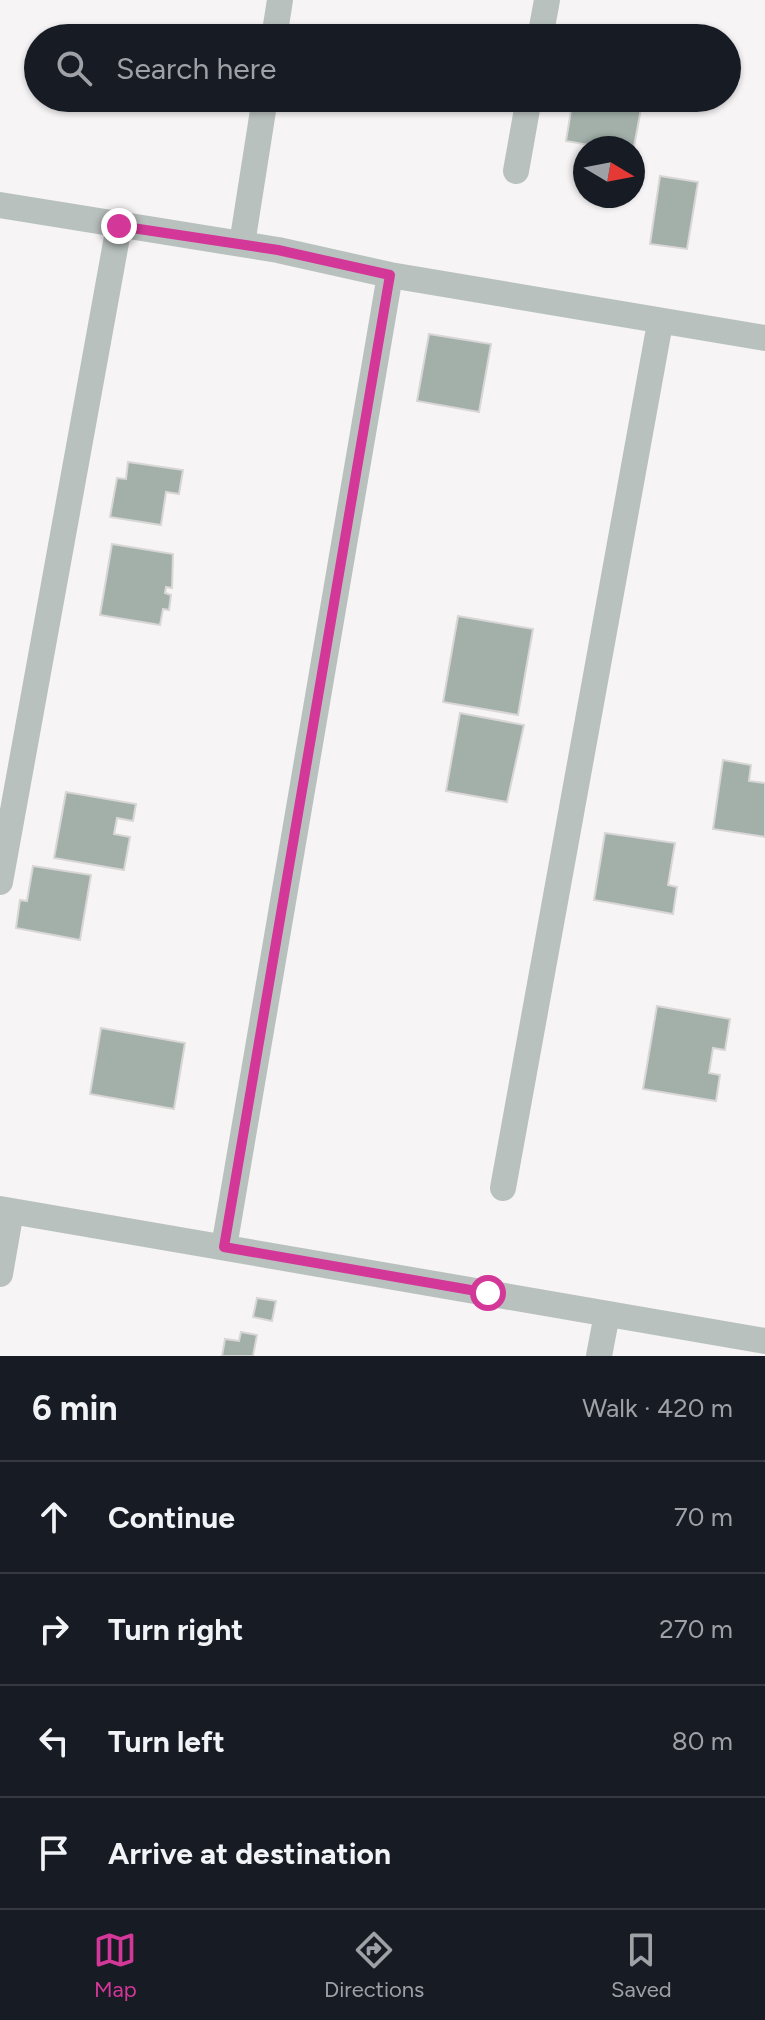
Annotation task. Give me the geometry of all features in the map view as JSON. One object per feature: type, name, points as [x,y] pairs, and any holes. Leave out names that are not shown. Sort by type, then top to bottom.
[{"type":"street","points":[[276,24],[280,0]]},
{"type":"street","points":[[543,24],[547,0]]},
{"type":"street","points":[[242,244],[263,112]]},
{"type":"street","points":[[516,171],[527,112]]},
{"type":"street","points":[[0,205],[242,244],[390,275],[540,298],[660,323],[765,338]]},
{"type":"street","points":[[0,882],[119,226]]},
{"type":"street","points":[[224,1247],[390,275]]},
{"type":"street","points":[[503,1188],[660,323]]},
{"type":"street","points":[[0,1274],[5,1210],[765,1341]]},
{"type":"street","points":[[599,1356],[607,1314]]},
{"type":"building","points":[[571,112],[640,112],[636,136],[573,136],[573,142],[566,141]]},
{"type":"building","points":[[660,176],[698,182],[687,249],[650,244]]},
{"type":"building","points":[[429,334],[491,344],[479,412],[417,401]]},
{"type":"building","points":[[128,462],[183,470],[179,494],[166,492],[161,525],[110,517],[117,478],[126,479]]},
{"type":"building","points":[[112,544],[173,554],[172,588],[166,587],[165,593],[171,595],[169,610],[163,609],[160,625],[100,615]]},
{"type":"building","points":[[458,616],[533,629],[518,715],[443,702]]},
{"type":"building","points":[[460,713],[524,725],[507,802],[446,791]]},
{"type":"building","points":[[723,760],[751,765],[749,781],[765,783],[765,837],[713,829]]},
{"type":"building","points":[[66,792],[136,804],[133,821],[117,818],[114,834],[130,837],[124,870],[54,858]]},
{"type":"building","points":[[605,833],[675,843],[668,885],[677,887],[673,914],[594,900]]},
{"type":"building","points":[[33,866],[91,875],[80,940],[16,928],[20,900],[27,901]]},
{"type":"building","points":[[657,1006],[730,1019],[725,1050],[713,1048],[709,1073],[720,1075],[716,1101],[643,1089]]},
{"type":"building","points":[[101,1028],[185,1043],[174,1109],[90,1094]]},
{"type":"building","points":[[257,1298],[276,1301],[272,1321],[253,1317]]},
{"type":"building","points":[[241,1332],[257,1335],[253,1356],[222,1356],[225,1339],[239,1341]]},
{"type":"route","points":[[119,226],[278,250],[390,275],[224,1247],[488,1293]]}]
